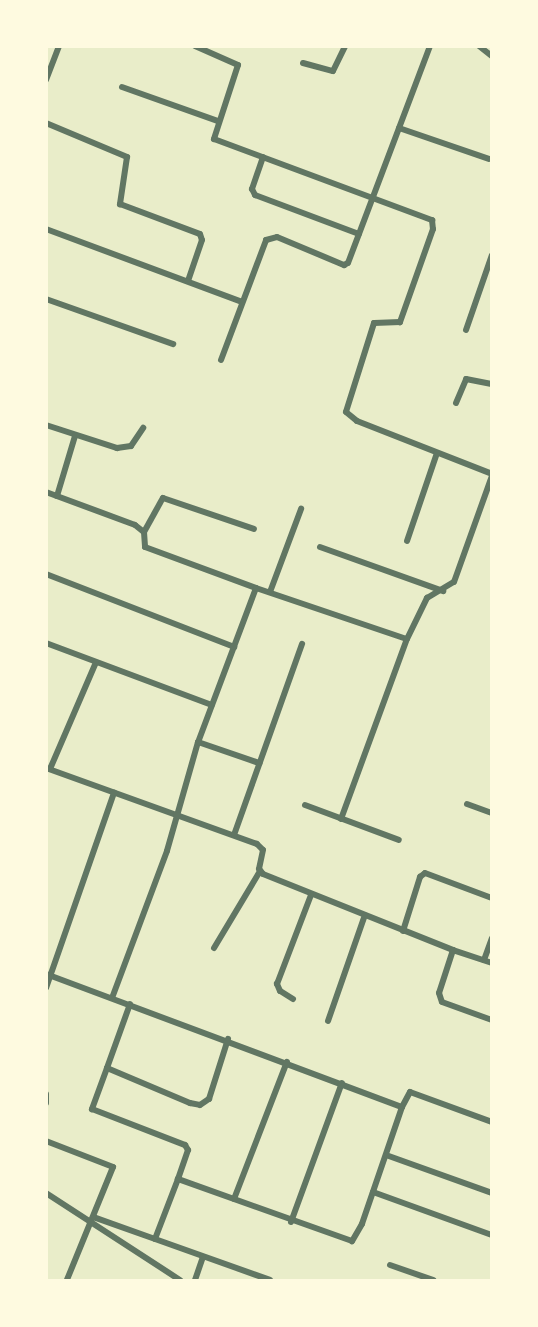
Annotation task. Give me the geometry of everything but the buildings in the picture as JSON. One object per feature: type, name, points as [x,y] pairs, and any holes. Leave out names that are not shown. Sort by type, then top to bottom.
[{"type":"street","points":[[46,80],[59,46]]},
{"type":"street","points":[[195,46],[238,65],[214,139],[373,197],[434,222],[400,322],[374,323],[346,412],[357,421],[492,475],[458,572],[443,591],[427,598],[407,639],[341,819]]},
{"type":"street","points":[[303,63],[333,71],[345,46]]},
{"type":"street","points":[[221,360],[266,240],[277,237],[344,265],[349,261],[430,46]]},
{"type":"street","points":[[479,46],[492,56]]},
{"type":"street","points":[[122,87],[218,121]]},
{"type":"street","points":[[46,123],[127,157],[120,204],[200,234],[202,240],[188,281]]},
{"type":"street","points":[[399,128],[489,159]]},
{"type":"street","points":[[263,157],[252,189],[255,195],[359,234]]},
{"type":"street","points":[[46,228],[242,302]]},
{"type":"street","points":[[466,330],[492,255]]},
{"type":"street","points":[[46,299],[173,344]]},
{"type":"street","points":[[456,403],[466,379],[492,384]]},
{"type":"street","points":[[46,425],[75,436],[126,448],[143,428]]},
{"type":"street","points":[[57,496],[75,436]]},
{"type":"street","points":[[407,542],[437,453]]},
{"type":"street","points":[[46,492],[135,525],[144,532]]},
{"type":"street","points":[[254,529],[163,498],[144,532],[145,547],[256,588],[407,639]]},
{"type":"street","points":[[270,592],[301,509]]},
{"type":"street","points":[[320,547],[443,591]]},
{"type":"street","points":[[46,574],[234,647]]},
{"type":"street","points":[[112,998],[176,816],[198,742],[256,588]]},
{"type":"street","points":[[46,643],[212,705]]},
{"type":"street","points":[[234,836],[302,644]]},
{"type":"street","points":[[96,662],[48,769],[262,847],[260,871],[214,948]]},
{"type":"street","points":[[198,742],[259,763]]},
{"type":"street","points":[[46,988],[114,793]]},
{"type":"street","points":[[467,804],[492,813]]},
{"type":"street","points":[[305,805],[399,840]]},
{"type":"street","points":[[260,871],[311,895],[492,963]]},
{"type":"street","points":[[404,931],[420,877],[426,873],[492,898]]},
{"type":"street","points":[[293,999],[280,992],[278,984],[311,895]]},
{"type":"street","points":[[328,1021],[365,915]]},
{"type":"street","points":[[484,960],[492,938]]},
{"type":"street","points":[[453,950],[439,997],[451,1006],[492,1020]]},
{"type":"street","points":[[49,975],[228,1039],[402,1107]]},
{"type":"street","points":[[130,1004],[92,1109],[185,1145],[188,1150],[155,1239]]},
{"type":"street","points":[[107,1068],[200,1105],[209,1099],[228,1039]]},
{"type":"street","points":[[234,1199],[287,1062]]},
{"type":"street","points":[[291,1222],[342,1083]]},
{"type":"street","points":[[178,1179],[291,1222],[352,1241],[358,1236],[402,1107],[411,1092],[492,1122]]},
{"type":"street","points":[[46,1094],[46,1103]]},
{"type":"street","points":[[46,1141],[113,1167],[94,1221],[67,1281]]},
{"type":"street","points":[[386,1155],[492,1193]]},
{"type":"street","points":[[373,1192],[492,1235]]},
{"type":"street","points":[[46,1193],[94,1221],[180,1281]]},
{"type":"street","points":[[94,1221],[155,1239],[270,1281]]},
{"type":"street","points":[[195,1281],[203,1257]]},
{"type":"street","points":[[390,1265],[434,1281]]}]
